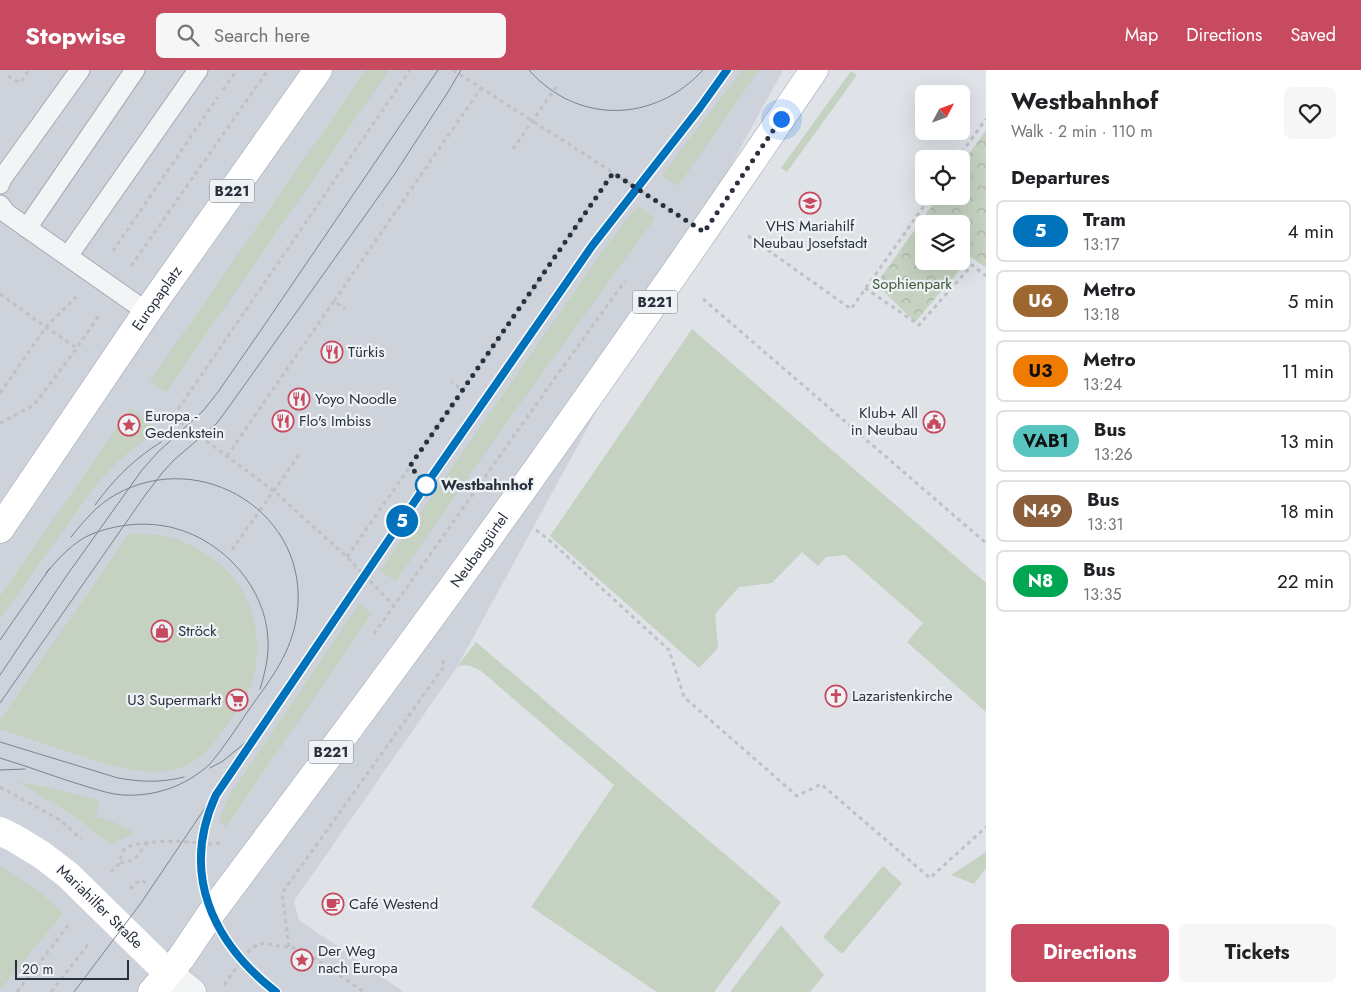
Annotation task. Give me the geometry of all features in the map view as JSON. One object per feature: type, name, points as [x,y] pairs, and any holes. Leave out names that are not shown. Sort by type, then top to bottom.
[{"type":"main road","name":"Europaplatz","points":[[0,529],[147,312],[318,70]]},
{"type":"main road","name":"Neubaugürtel","points":[[160,983],[431,618],[704,232],[814,70]]},
{"type":"main road","name":"Mariahilfer Straße","points":[[0,831],[42,855],[68,875],[160,983]]},
{"type":"street","name":"Mariahilfer Straße","points":[[160,983],[192,992]]},
{"type":"lane","points":[[0,184],[80,70]]},
{"type":"lane","points":[[27,228],[63,178],[135,70]]},
{"type":"lane","points":[[68,256],[198,70]]},
{"type":"lane","points":[[0,205],[6,213],[147,312]]},
{"type":"path","points":[[8,76],[20,83],[29,70]]},
{"type":"path","points":[[0,423],[34,405],[77,348],[115,288],[268,70]]},
{"type":"path","points":[[410,70],[172,418],[186,426],[274,491],[347,557],[613,173]]},
{"type":"path","points":[[453,70],[704,232]]},
{"type":"path","points":[[512,149],[558,84]]},
{"type":"path","points":[[227,456],[481,88]]},
{"type":"path","points":[[964,150],[986,119]]},
{"type":"path","points":[[748,236],[850,309],[925,205]]},
{"type":"path","points":[[670,220],[675,214]]},
{"type":"path","points":[[866,288],[919,325],[972,264],[986,276]]},
{"type":"path","points":[[393,606],[556,375],[630,274]]},
{"type":"path","points":[[703,299],[986,543]]},
{"type":"path","points":[[334,301],[345,309]]},
{"type":"path","points":[[0,393],[46,327],[77,348]]},
{"type":"path","points":[[451,382],[463,390]]},
{"type":"path","points":[[232,550],[301,452]]},
{"type":"path","points":[[536,530],[668,650],[684,697],[797,796],[821,784],[930,878],[986,827]]},
{"type":"path","points":[[289,947],[282,893],[445,665]]},
{"type":"path","points":[[113,870],[120,863],[121,854],[125,848],[132,845],[150,842],[182,841],[213,845]]},
{"type":"path","points":[[120,863],[130,862],[150,842]]},
{"type":"path","points":[[130,889],[142,880],[148,884]]},
{"type":"path","points":[[17,992],[72,920]]},
{"type":"path","points":[[51,992],[90,942]]},
{"type":"path","points":[[222,988],[246,954],[259,943],[301,949],[364,992]]},
{"type":"shaded area","points":[[0,70],[783,70],[457,667],[294,901],[299,920],[404,992],[0,992]]},
{"type":"green space","points":[[366,70],[389,70],[166,392],[150,381]]},
{"type":"green space","points":[[742,70],[759,70],[678,186],[662,175]]},
{"type":"green space","points":[[851,71],[857,75],[787,172],[781,168]]},
{"type":"green space","name":"Sophienpark","points":[[986,130],[986,268],[971,257],[970,258],[970,215],[925,215],[933,205],[970,205],[970,152]]},
{"type":"green space","points":[[637,206],[655,218],[501,430],[396,581],[380,571],[602,252]]},
{"type":"green space","name":"Sophienpark","points":[[915,230],[915,270],[960,270],[915,322],[876,284]]},
{"type":"green space","points":[[692,329],[986,583],[986,712],[907,642],[923,623],[845,555],[826,557],[818,566],[802,552],[772,583],[739,587],[715,614],[718,648],[699,668],[550,536]]},
{"type":"green space","points":[[131,408],[158,429],[118,461],[95,486],[0,619],[0,596]]},
{"type":"green space","points":[[129,534],[157,535],[178,539],[215,561],[231,575],[240,587],[252,613],[255,627],[257,656],[249,690],[209,749],[194,761],[173,770],[155,772],[131,770],[95,761],[0,729],[0,720]]},
{"type":"green space","points":[[359,604],[372,613],[226,827],[219,822],[227,799]]},
{"type":"green space","points":[[476,642],[781,902],[714,992],[657,992],[531,907],[614,785],[481,671],[463,665],[457,667]]},
{"type":"green space","points":[[18,782],[100,800],[95,817],[131,830],[132,835],[112,845],[74,816]]},
{"type":"green space","points":[[986,852],[986,868],[974,884],[951,875]]},
{"type":"green space","points":[[0,866],[37,890],[63,913],[0,990]]},
{"type":"green space","points":[[883,866],[902,883],[842,954],[823,937]]},
{"type":"green space","points":[[781,925],[824,975],[810,992],[730,992]]},
{"type":"tram line","points":[[0,675],[65,578],[142,470],[158,452],[203,411],[218,392],[438,70]]},
{"type":"tram line","points":[[0,703],[162,473],[174,460],[217,423],[231,404],[394,175],[461,70]]},
{"type":"tram line","points":[[529,70],[548,88],[570,101],[592,108],[616,110],[640,108],[662,100],[684,87],[703,70]]},
{"type":"tram line","points":[[276,992],[243,960],[229,942],[217,923],[208,903],[200,859],[202,835],[209,810],[216,795],[430,479],[592,246],[699,109],[727,70]]},
{"type":"tram line","name":"5","points":[[276,992],[255,974],[227,942],[208,903],[201,873],[200,854],[202,833],[211,805],[223,783],[430,479],[592,246],[699,109],[727,70]]},
{"type":"tram line","points":[[95,505],[125,470],[161,442]]},
{"type":"tram line","points":[[0,758],[113,794],[146,794],[180,784],[201,772],[210,764],[272,677],[290,641],[297,614],[297,578],[287,546],[268,519],[244,499],[214,485],[182,479],[148,482],[108,499],[91,514],[71,537]]},
{"type":"tram line","points":[[46,573],[61,556],[79,541],[92,534],[112,528],[143,524],[174,528],[192,534],[225,555],[251,585],[260,602],[268,640],[264,677],[260,689]]},
{"type":"tram line","points":[[0,640],[50,568]]},
{"type":"tram line","points":[[0,742],[118,778],[151,781],[184,777]]},
{"type":"tram line","points":[[210,768],[223,761],[246,742]]},
{"type":"tram line","points":[[0,770],[25,769]]},
{"type":"tram line","points":[[74,992],[141,903],[207,805]]},
{"type":"place","name":"VHS Mariahilf Neubau Josefstadt","points":[[810,203]]},
{"type":"place","name":"Türkis","points":[[332,352]]},
{"type":"place","name":"Yoyo Noodle","points":[[299,399]]},
{"type":"place","name":"Flo's Imbiss","points":[[283,421]]},
{"type":"place","name":"Klub+ All in Neubau","points":[[934,422]]},
{"type":"place","name":"Europa - Gedenkstein","points":[[129,425]]},
{"type":"place","name":"Westbahnhof","points":[[426,485]]},
{"type":"place","name":"Ströck","points":[[162,631]]},
{"type":"place","name":"Lazaristenkirche","points":[[836,696]]},
{"type":"place","name":"U3 Supermarkt","points":[[237,700]]},
{"type":"place","name":"Café Westend","points":[[333,904]]},
{"type":"place","name":"Der Weg nach Europa","points":[[302,960]]},
{"type":"route","points":[[426,485],[410,466],[613,173],[704,232],[781,119]]}]
